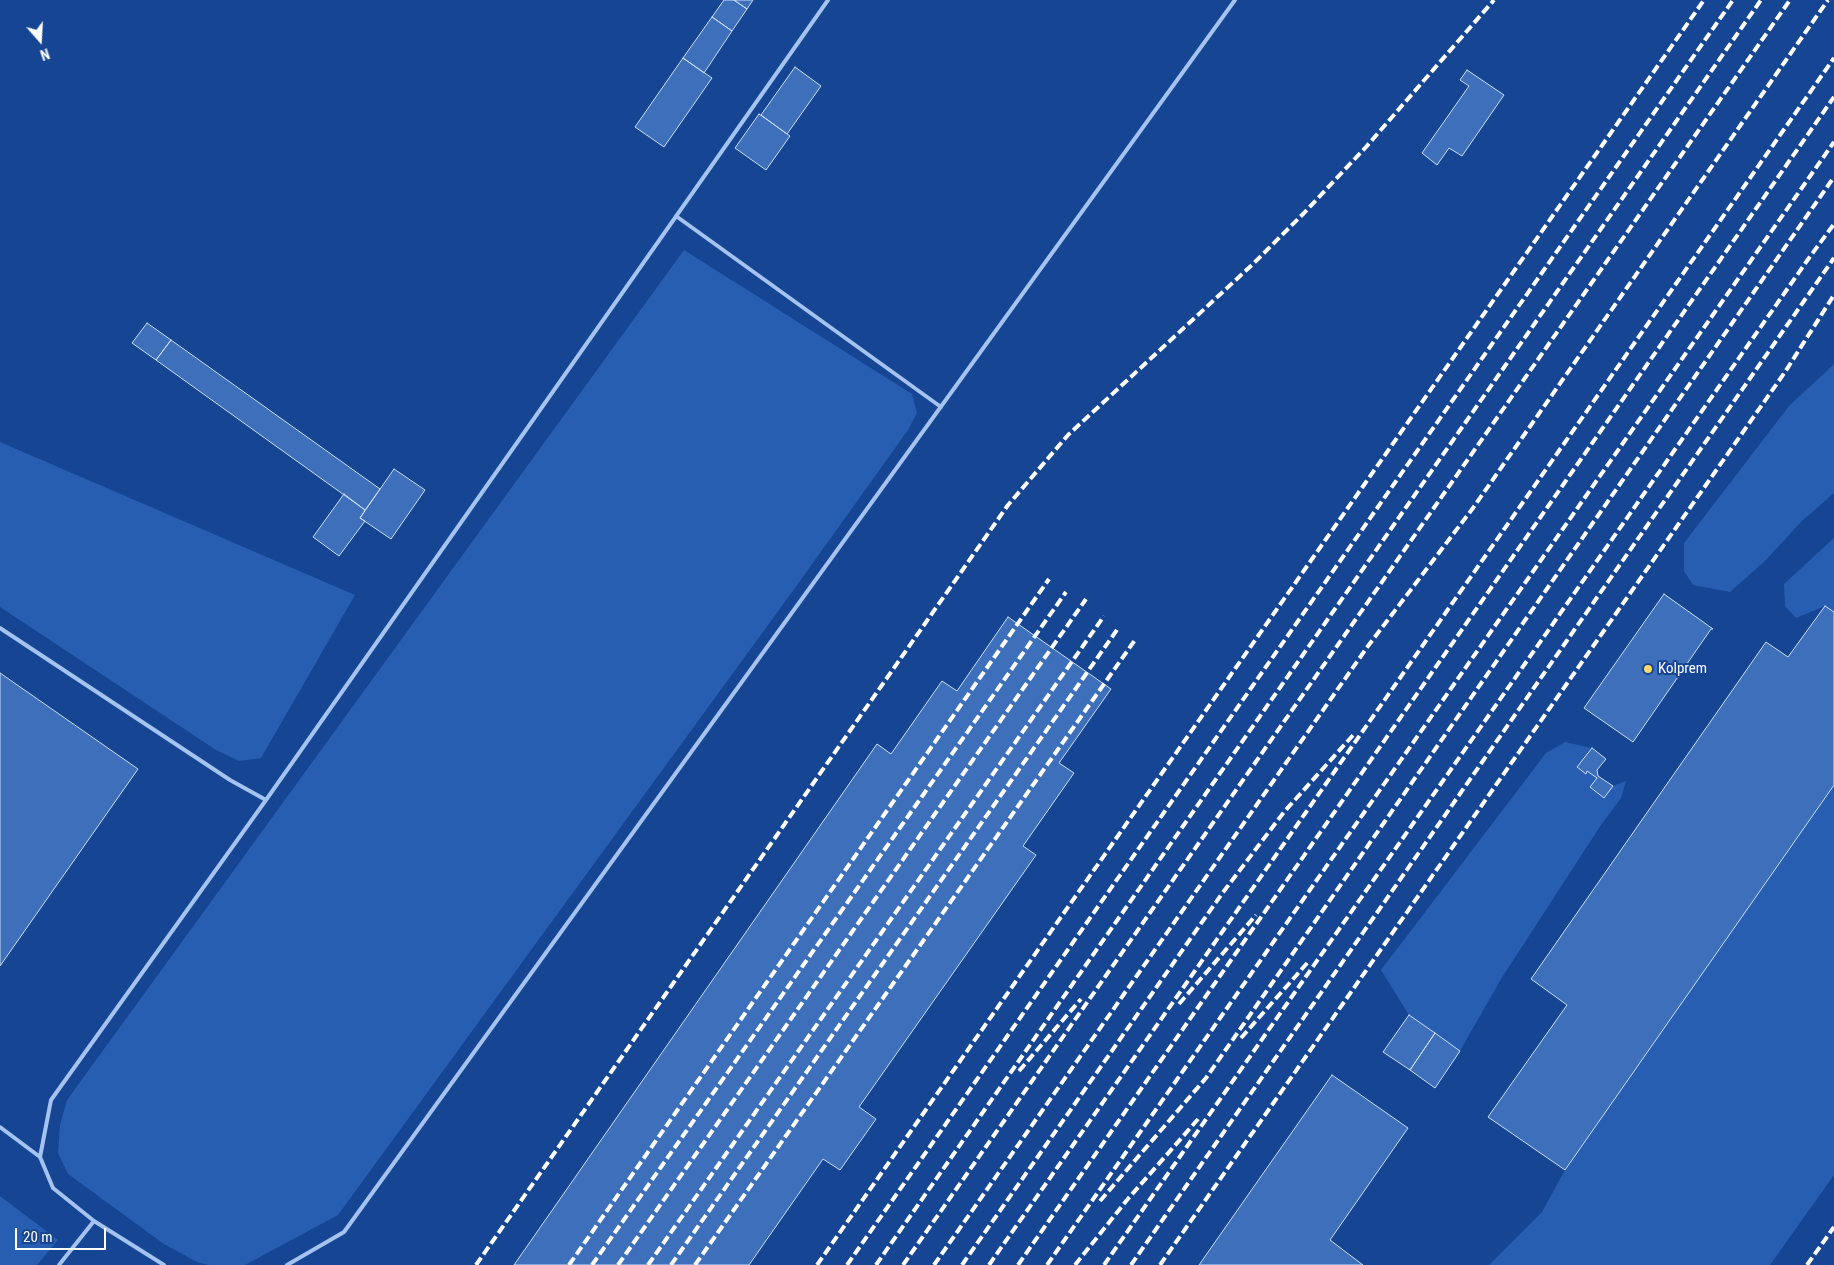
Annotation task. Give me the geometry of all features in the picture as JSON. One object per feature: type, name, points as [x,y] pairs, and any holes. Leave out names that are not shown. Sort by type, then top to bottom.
[{"type":"lane","points":[[40,1157],[51,1100],[266,800],[828,0]]},
{"type":"lane","points":[[287,1265],[344,1232],[1235,0]]},
{"type":"lane","points":[[676,216],[941,407]]},
{"type":"lane","points":[[0,628],[230,780],[266,800]]},
{"type":"lane","points":[[0,1127],[40,1157],[53,1188],[94,1221],[164,1265]]},
{"type":"lane","points":[[59,1265],[94,1221]]},
{"type":"shaded area","points":[[684,250],[912,394],[917,413],[908,430],[795,588],[338,1215],[245,1265],[209,1265],[197,1262],[164,1244],[68,1174],[58,1153],[60,1125],[67,1100]]},
{"type":"shaded area","points":[[1834,364],[1834,493],[1802,521],[1765,561],[1730,592],[1693,585],[1684,571],[1684,543],[1789,406]]},
{"type":"shaded area","points":[[0,442],[355,595],[261,758],[239,761],[216,750],[0,607]]},
{"type":"shaded area","points":[[1834,538],[1834,612],[1825,606],[1796,618],[1785,606],[1784,584]]},
{"type":"shaded area","points":[[1565,742],[1592,748],[1578,767],[1597,778],[1591,788],[1604,798],[1613,786],[1626,781],[1621,798],[1601,825],[1501,979],[1460,1051],[1409,1015],[1381,970],[1546,753]]},
{"type":"shaded area","points":[[1834,785],[1834,1175],[1770,1265],[1489,1265],[1542,1212],[1565,1170]]},
{"type":"shaded area","points":[[0,1196],[58,1240],[37,1265],[0,1265]]},
{"type":"building","points":[[724,0],[734,0],[747,9],[732,31],[712,17]]},
{"type":"building","points":[[734,0],[753,0],[747,9]]},
{"type":"building","points":[[712,17],[732,31],[704,73],[683,58]]},
{"type":"building","points":[[683,58],[712,78],[664,147],[635,127]]},
{"type":"building","points":[[795,67],[821,86],[787,134],[761,115]]},
{"type":"building","points":[[1467,70],[1504,95],[1462,156],[1449,148],[1437,165],[1422,153],[1469,86],[1460,80]]},
{"type":"building","points":[[759,114],[790,136],[766,170],[735,148]]},
{"type":"building","points":[[147,323],[171,340],[156,360],[132,343]]},
{"type":"building","points":[[171,340],[380,489],[365,510],[156,360]]},
{"type":"building","points":[[394,469],[425,490],[391,539],[360,518]]},
{"type":"building","points":[[344,494],[365,510],[360,518],[365,521],[339,556],[313,537]]},
{"type":"building","name":"Kolprem","points":[[1664,594],[1713,629],[1711,629],[1633,742],[1584,708]]},
{"type":"building","points":[[1825,606],[1834,612],[1834,785],[1565,1170],[1488,1117],[1567,1005],[1531,979],[1766,642],[1788,657]]},
{"type":"building","points":[[1008,617],[1111,689],[1059,763],[1074,773],[1023,846],[1036,855],[859,1107],[876,1119],[840,1170],[823,1159],[749,1265],[514,1265],[877,744],[891,754],[942,681],[957,691]]},
{"type":"building","points":[[0,673],[138,769],[0,966]]},
{"type":"building","points":[[1592,748],[1606,759],[1597,770],[1598,776],[1613,786],[1604,798],[1590,787],[1597,778],[1587,771],[1586,774],[1577,767]]},
{"type":"building","points":[[1409,1015],[1435,1033],[1410,1070],[1383,1052]]},
{"type":"building","points":[[1435,1033],[1460,1051],[1435,1088],[1410,1070]]},
{"type":"building","points":[[1332,1075],[1408,1128],[1330,1240],[1363,1265],[1199,1265]]},
{"type":"railway","points":[[476,1265],[1008,505],[1068,435],[1253,264],[1304,213],[1366,147],[1494,0]]},
{"type":"railway","points":[[817,1265],[1704,0]]},
{"type":"railway","points":[[847,1265],[1733,0]]},
{"type":"railway","points":[[876,1265],[1761,0]]},
{"type":"railway","points":[[903,1265],[1790,0]]},
{"type":"railway","points":[[934,1265],[1368,646],[1473,508],[1828,0]]},
{"type":"railway","points":[[989,1265],[1834,58]]},
{"type":"railway","points":[[1018,1265],[1834,97]]},
{"type":"railway","points":[[1047,1265],[1834,142]]},
{"type":"railway","points":[[1100,1201],[1206,1078],[1834,177]]},
{"type":"railway","points":[[1104,1265],[1834,224]]},
{"type":"railway","points":[[1131,1265],[1834,258]]},
{"type":"railway","points":[[1160,1265],[1785,372],[1834,295]]},
{"type":"railway","points":[[569,1265],[1049,579]]},
{"type":"railway","points":[[592,1265],[1066,592]]},
{"type":"railway","points":[[618,1265],[1086,599]]},
{"type":"railway","points":[[648,1265],[1104,616]]},
{"type":"railway","points":[[671,1265],[1119,627]]},
{"type":"railway","points":[[695,1265],[1135,640]]},
{"type":"railway","points":[[962,1265],[1221,895],[1284,812],[1355,733]]},
{"type":"railway","points":[[1179,1004],[1256,915]]},
{"type":"railway","points":[[1241,1038],[1309,961]]},
{"type":"railway","points":[[1019,1071],[1081,999]]},
{"type":"railway","points":[[1075,1265],[1127,1200],[1199,1118]]},
{"type":"railway","points":[[1807,1265],[1834,1227]]},
{"type":"place","name":"Kolprem","points":[[1648,669]]}]
